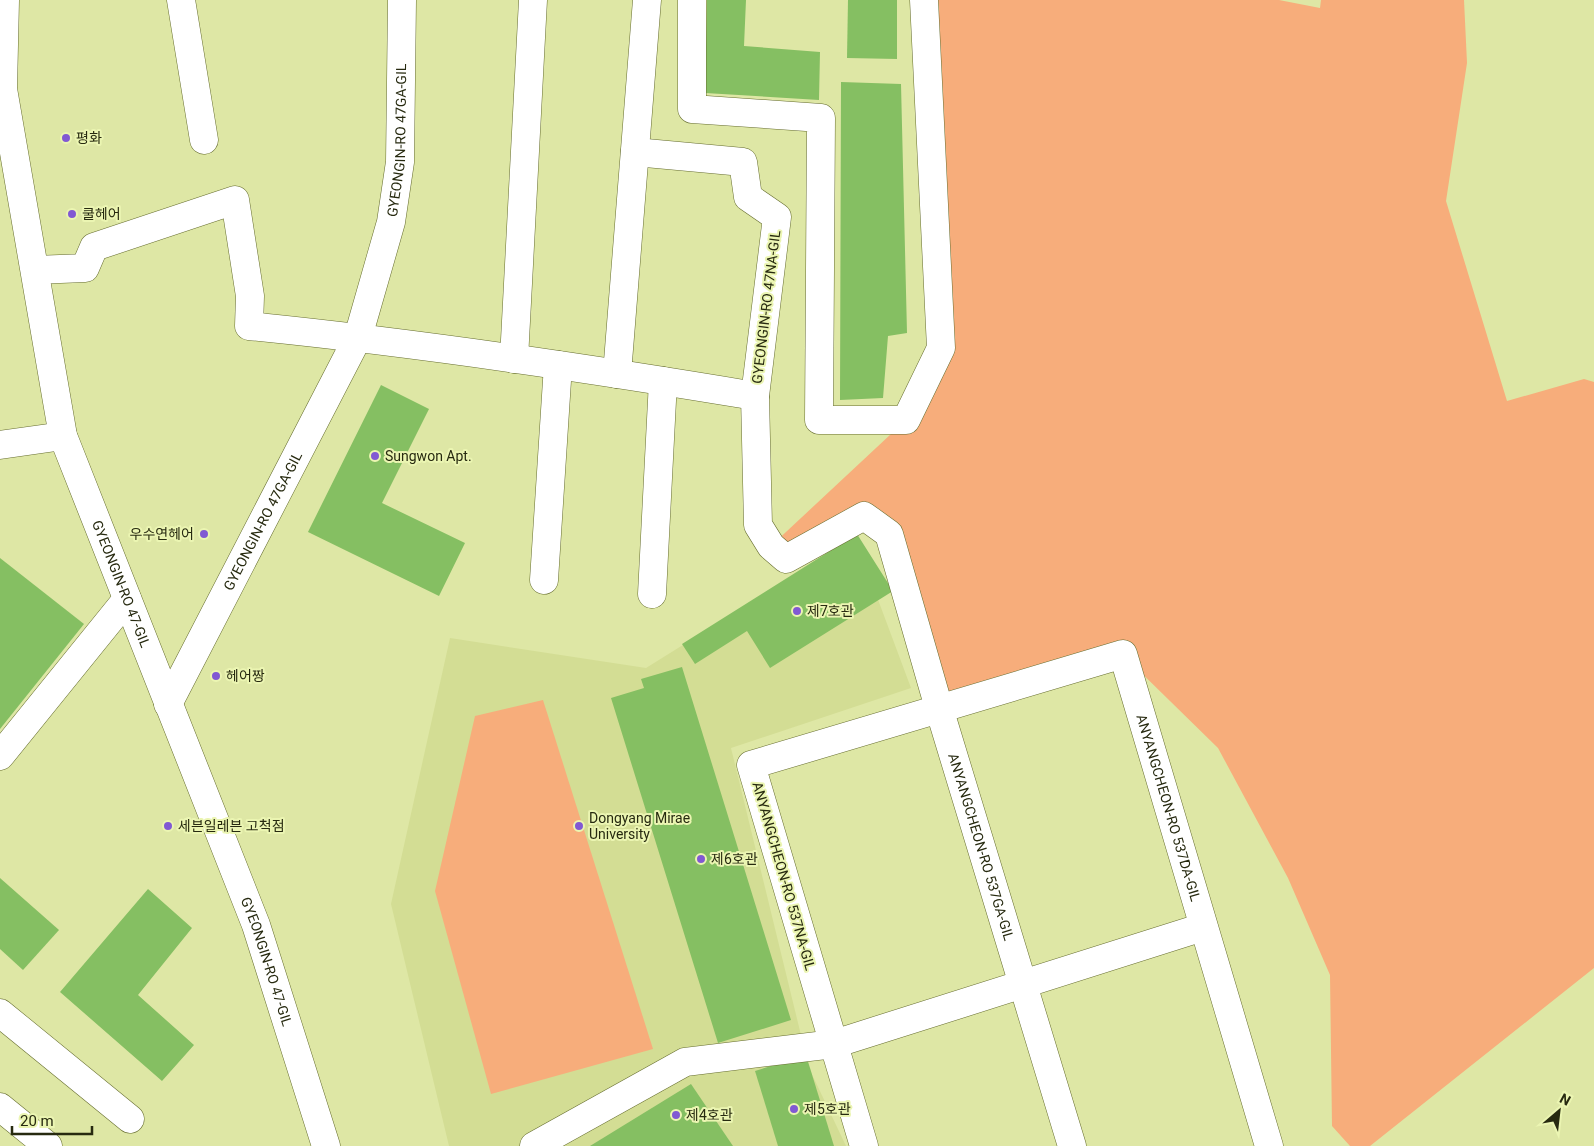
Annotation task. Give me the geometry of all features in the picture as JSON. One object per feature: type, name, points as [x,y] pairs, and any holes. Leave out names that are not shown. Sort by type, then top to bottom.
[{"type":"street","name":"GYEONGIN-RO 47-GIL","points":[[5,0],[3,89],[63,436],[256,925],[326,1146]]},
{"type":"street","points":[[181,0],[204,140]]},
{"type":"street","name":"GYEONGIN-RO 47GA-GIL","points":[[168,704],[358,337],[391,222],[400,162],[402,0]]},
{"type":"street","points":[[514,359],[533,0]]},
{"type":"street","points":[[617,374],[647,0]]},
{"type":"street","points":[[692,0],[692,109],[821,118],[819,420],[906,420],[941,348],[924,0]]},
{"type":"street","name":"GYEONGIN-RO 47NA-GIL","points":[[635,152],[743,162],[748,197],[777,217],[755,396],[758,525],[771,546]]},
{"type":"street","points":[[35,270],[85,268],[94,247],[235,200],[250,296],[249,326],[358,337]]},
{"type":"street","name":"GYEONGIN-RO 47NA-GIL","points":[[358,337],[558,365],[755,396]]},
{"type":"street","points":[[544,580],[558,365]]},
{"type":"street","points":[[652,594],[663,381]]},
{"type":"street","points":[[0,445],[63,436]]},
{"type":"street","name":"ANYANGCHEON-RO 537GA-GIL","points":[[771,546],[786,559],[864,516],[889,534],[939,708],[1072,1146]]},
{"type":"street","points":[[0,756],[127,599]]},
{"type":"street","name":"ANYANGCHEON-RO 537DA-GIL","points":[[939,708],[1122,654],[1269,1146]]},
{"type":"street","name":"ANYANGCHEON-RO 537NA-GIL","points":[[864,1146],[751,765],[939,708]]},
{"type":"street","points":[[534,1146],[685,1062],[834,1044],[1024,986],[1204,927]]},
{"type":"street","points":[[0,1013],[130,1119]]},
{"type":"street","points":[[0,1107],[48,1146]]},
{"type":"shaded area","points":[[924,0],[1279,0],[1320,8],[1321,0],[1464,0],[1467,63],[1446,201],[1507,401],[1584,379],[1594,382],[1594,968],[1370,1146],[1350,1146],[1332,1126],[1330,975],[1288,878],[1218,748],[1122,654],[939,708],[889,534],[864,516],[786,559],[771,546],[906,420],[941,348]]},
{"type":"shaded area","name":"Dongyang Mirae University","points":[[855,538],[911,688],[731,748],[809,1068],[846,1146],[449,1146],[391,904],[450,638],[646,668]]},
{"type":"shaded area","points":[[543,700],[653,1049],[491,1094],[435,891],[475,716]]},
{"type":"building","points":[[707,0],[746,0],[744,46],[820,52],[819,100],[705,93]]},
{"type":"building","points":[[848,0],[897,0],[897,59],[847,58]]},
{"type":"building","points":[[841,82],[901,84],[907,333],[888,336],[883,398],[840,400]]},
{"type":"building","name":"Sungwon Apt.","points":[[381,385],[429,409],[382,503],[465,543],[439,596],[308,532]]},
{"type":"building","name":"제7호관","points":[[857,534],[893,591],[770,668],[747,631],[695,664],[682,644]]},
{"type":"building","points":[[0,558],[84,624],[0,729]]},
{"type":"building","name":"제6호관","points":[[682,667],[791,1020],[718,1043],[611,698],[644,688],[641,679]]},
{"type":"building","points":[[0,878],[59,930],[23,970],[0,949]]},
{"type":"building","points":[[148,889],[192,928],[138,995],[194,1045],[162,1081],[60,992]]},
{"type":"building","name":"제5호관","points":[[806,1055],[834,1146],[778,1146],[755,1071]]},
{"type":"building","name":"제4호관","points":[[691,1084],[733,1146],[590,1146]]},
{"type":"place","name":"평화","points":[[66,138]]},
{"type":"place","name":"쿨헤어","points":[[72,214]]},
{"type":"place","name":"Sungwon Apt.","points":[[375,456]]},
{"type":"place","name":"우수연헤어","points":[[204,534]]},
{"type":"place","name":"제7호관","points":[[797,611]]},
{"type":"place","name":"헤어짱","points":[[216,676]]},
{"type":"place","name":"세븐일레븐 고척점","points":[[168,826]]},
{"type":"place","name":"Dongyang Mirae University","points":[[579,826]]},
{"type":"place","name":"제6호관","points":[[701,859]]},
{"type":"place","name":"제5호관","points":[[794,1109]]},
{"type":"place","name":"제4호관","points":[[676,1115]]}]
